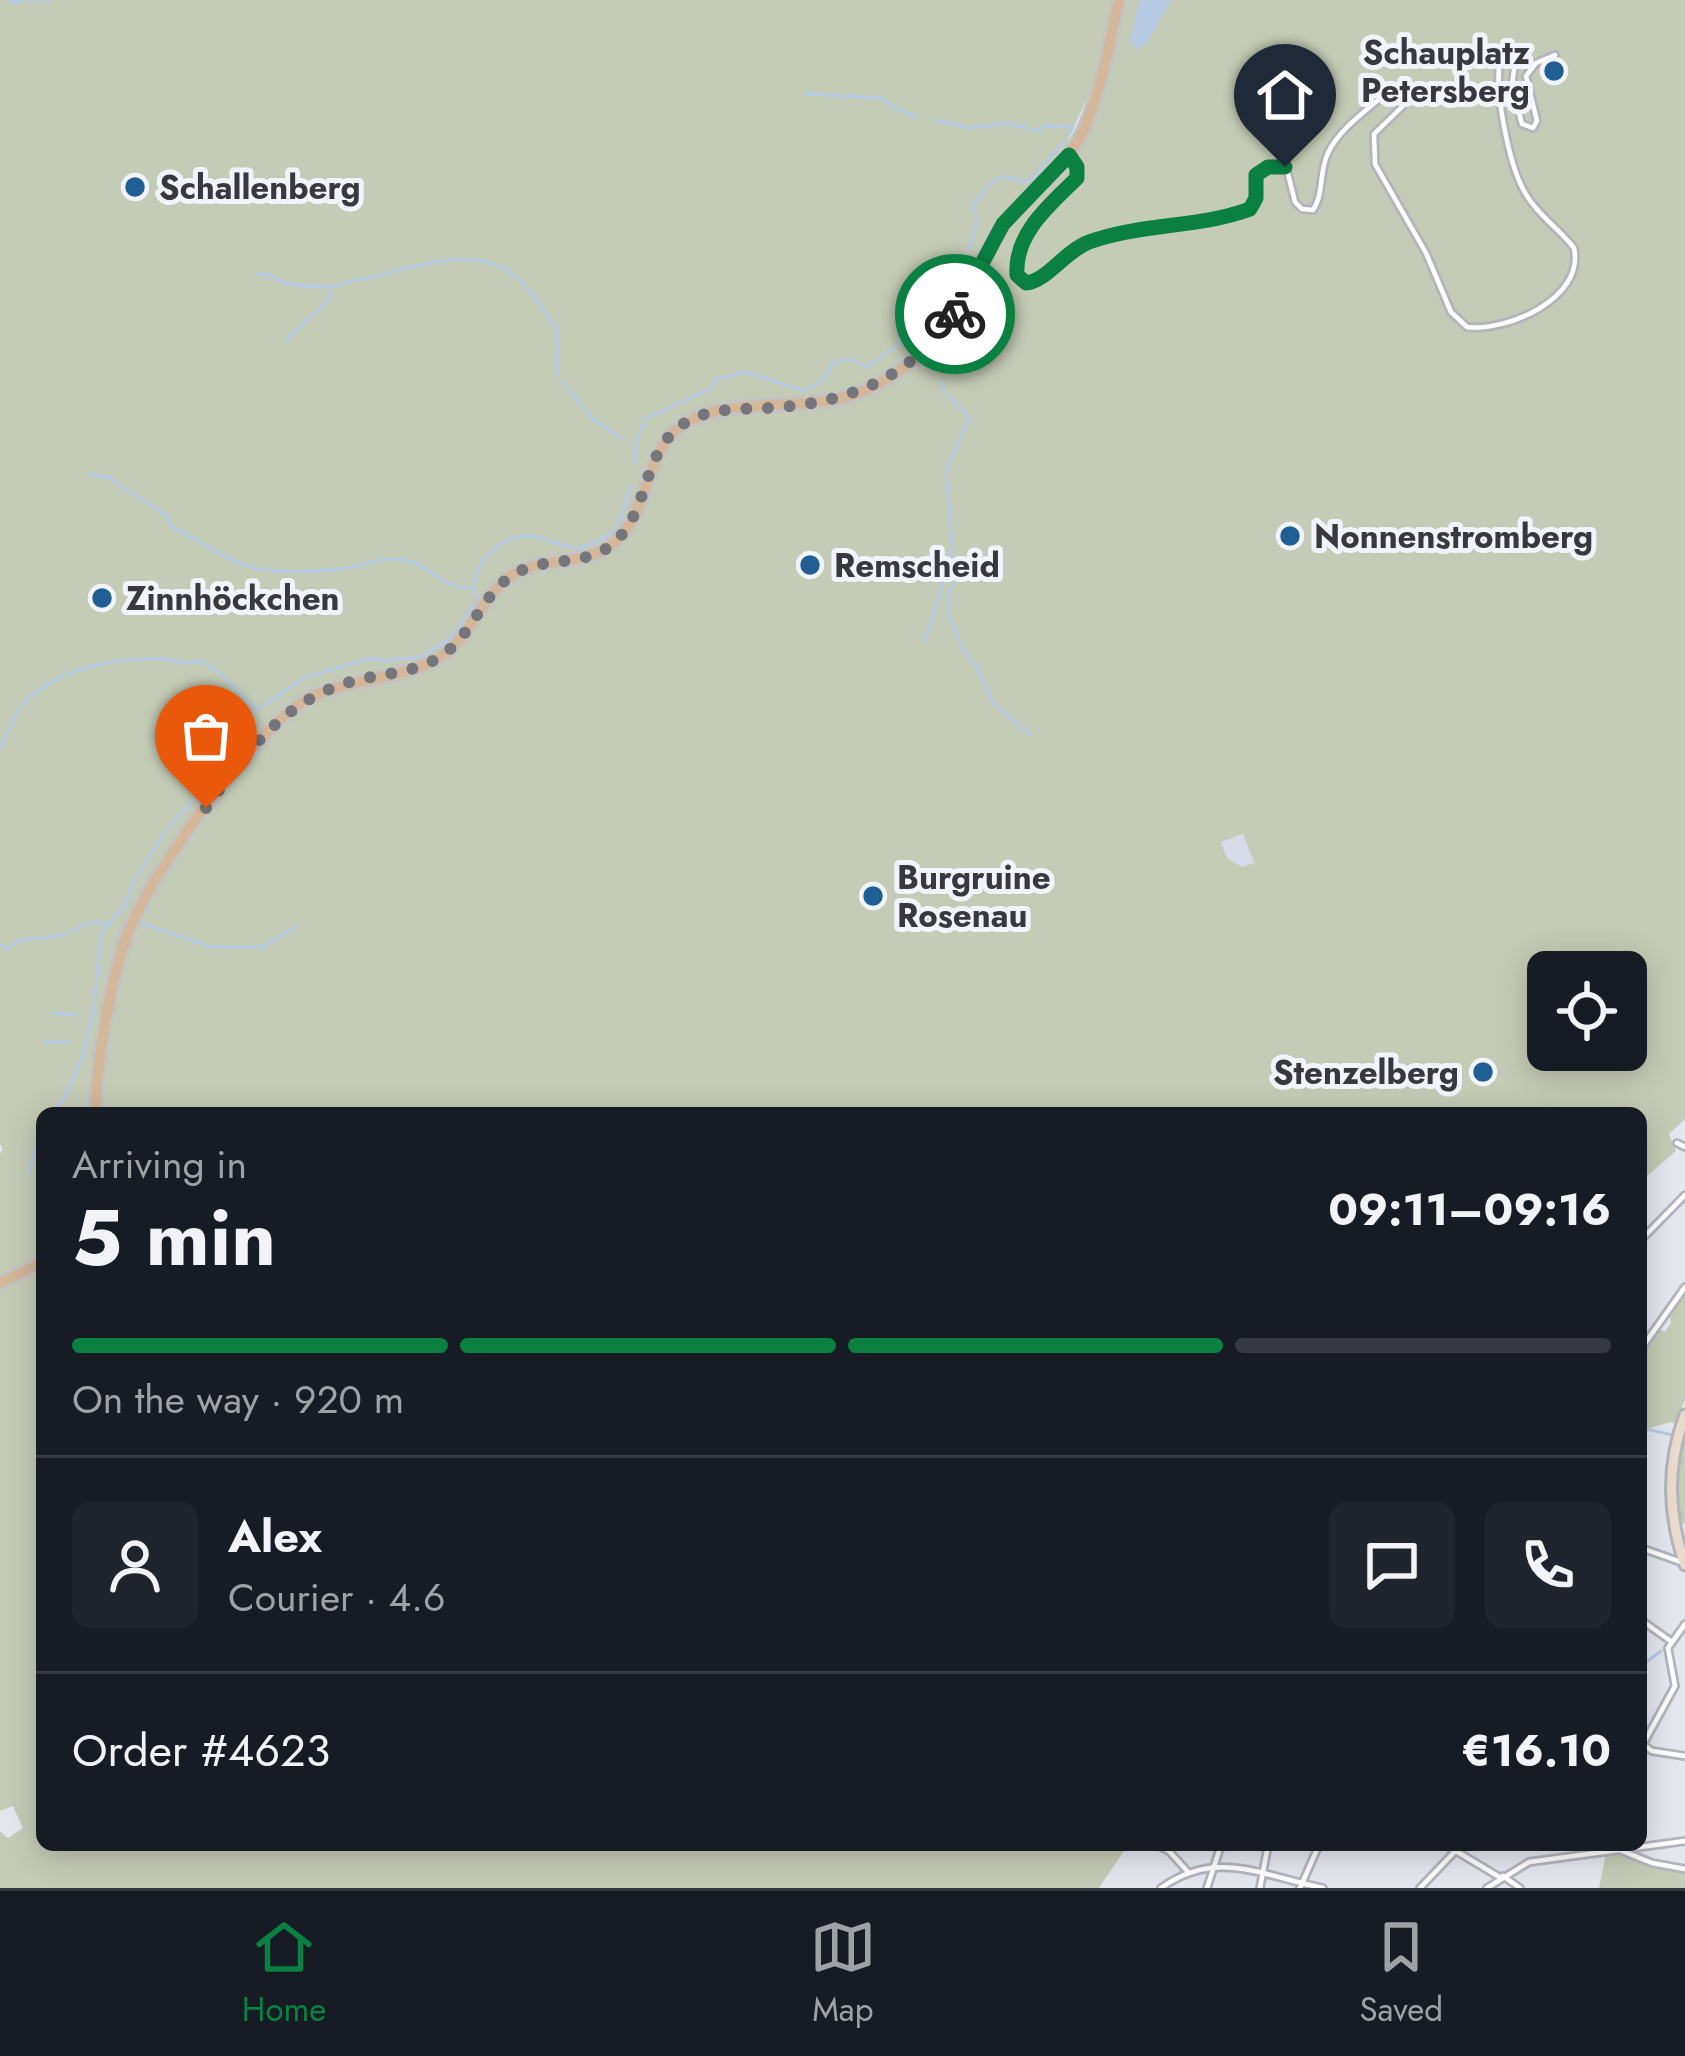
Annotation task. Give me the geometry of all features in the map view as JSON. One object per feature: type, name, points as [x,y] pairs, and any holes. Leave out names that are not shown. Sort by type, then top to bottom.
[{"type":"main road","points":[[96,1107],[116,975],[131,925],[206,808],[268,729],[304,701],[331,688],[416,668],[442,656],[463,637],[494,590],[517,573],[543,563],[589,557],[612,544],[634,517],[658,451],[688,421],[719,411],[841,399],[908,365],[955,314],[1003,224],[1071,158],[1090,112],[1119,0]]},
{"type":"main road","points":[[0,1283],[36,1265]]},
{"type":"main road","points":[[1685,1415],[1670,1484],[1673,1524],[1685,1564]]},
{"type":"street","points":[[1071,158],[1077,178],[1040,212],[1021,251],[1016,269],[1026,283],[1041,279],[1068,252],[1106,236],[1250,209],[1256,198],[1256,175],[1268,167],[1287,170],[1294,202],[1313,210],[1333,144],[1390,89],[1402,88],[1405,104],[1374,134],[1375,164],[1419,240],[1454,317],[1466,328],[1495,326],[1550,301],[1576,260],[1574,248],[1524,190],[1513,164],[1499,80],[1500,61],[1505,55],[1512,56],[1512,86],[1522,124],[1533,128],[1537,121],[1526,76],[1536,63],[1555,55]]},
{"type":"street","points":[[1677,1142],[1685,1147]]},
{"type":"street","points":[[1647,1234],[1685,1195]]},
{"type":"street","points":[[1647,1340],[1685,1287]]},
{"type":"street","points":[[1647,1549],[1685,1564]]},
{"type":"street","points":[[1647,1624],[1672,1642]]},
{"type":"street","points":[[1647,1738],[1676,1683],[1668,1652],[1685,1624]]},
{"type":"street","points":[[1647,1748],[1685,1756]]},
{"type":"street","points":[[1647,1846],[1685,1841]]},
{"type":"street","points":[[1169,1851],[1188,1872]]},
{"type":"street","points":[[1207,1888],[1219,1851]]},
{"type":"street","points":[[1260,1888],[1267,1851]]},
{"type":"street","points":[[1301,1886],[1316,1851]]},
{"type":"street","points":[[1420,1888],[1455,1851],[1520,1888]]},
{"type":"street","points":[[1573,1855],[1575,1851]]},
{"type":"street","points":[[1487,1888],[1529,1862],[1611,1851]]},
{"type":"street","points":[[1622,1851],[1685,1869]]},
{"type":"street","points":[[1161,1888],[1188,1872],[1215,1866],[1324,1888]]},
{"type":"shaded area","points":[[1243,834],[1254,864],[1242,867],[1227,858],[1221,842]]},
{"type":"green space","points":[[0,0],[1112,0],[1091,89],[1064,150],[1008,215],[937,333],[894,372],[845,394],[706,411],[657,446],[632,512],[614,538],[582,555],[529,562],[444,651],[413,665],[329,685],[287,708],[241,755],[126,928],[93,1107],[36,1107],[36,1262],[0,1280]]},
{"type":"green space","points":[[1121,0],[1685,0],[1685,1119],[1669,1134],[1676,1151],[1647,1176],[1647,1107],[100,1107],[118,982],[146,903],[257,746],[298,709],[322,696],[429,668],[504,585],[524,573],[617,545],[652,470],[691,426],[709,416],[839,404],[875,391],[944,335],[1008,224],[1068,166],[1084,142]],"holes":[[[1243,834],[1254,863],[1242,867],[1227,858],[1221,842]]]},
{"type":"green space","points":[[36,1269],[36,1851],[1124,1851],[1099,1888],[0,1888],[0,1831],[8,1838],[23,1828],[13,1806],[0,1811],[0,1286]]},
{"type":"green space","points":[[1685,1293],[1685,1399],[1676,1424],[1648,1429],[1647,1346],[1660,1329],[1665,1332]]},
{"type":"green space","points":[[1685,1429],[1685,1524],[1676,1523],[1674,1486]]},
{"type":"green space","points":[[1621,1853],[1652,1865],[1685,1870],[1685,1888],[1599,1888],[1606,1854]]},
{"type":"water","points":[[1140,0],[1171,0],[1148,41],[1137,50],[1130,41]]},
{"type":"waterway","points":[[10,3],[24,0]]},
{"type":"waterway","points":[[27,0],[49,0]]},
{"type":"waterway","points":[[805,94],[882,98],[917,117]]},
{"type":"waterway","points":[[935,120],[969,128],[1007,123],[1038,131],[1044,126],[1073,127],[1069,135]]},
{"type":"waterway","points":[[947,305],[973,236],[977,218],[972,207],[990,183],[1004,176],[1030,180],[1064,142]]},
{"type":"waterway","points":[[257,274],[329,287],[443,261],[486,262],[524,284],[557,329],[558,376]]},
{"type":"waterway","points":[[287,341],[333,292]]},
{"type":"waterway","points":[[635,463],[636,442],[645,419],[710,389],[717,379],[746,372],[804,391],[823,380],[833,363],[849,358],[867,367],[898,345],[902,327],[941,308]]},
{"type":"waterway","points":[[937,371],[947,334]]},
{"type":"waterway","points":[[940,381],[945,394]]},
{"type":"waterway","points":[[563,383],[592,418],[622,439]]},
{"type":"waterway","points":[[949,397],[970,418],[946,470],[955,581],[948,615],[993,703],[1030,735]]},
{"type":"waterway","points":[[88,474],[109,478],[167,516],[171,527],[244,565],[309,571],[396,559],[416,564],[450,584],[473,588]]},
{"type":"waterway","points":[[476,596],[480,566],[505,542],[532,536],[582,547],[617,529],[632,484]]},
{"type":"waterway","points":[[925,641],[949,552]]},
{"type":"waterway","points":[[245,743],[250,714],[306,677],[371,658],[424,656],[452,636],[474,604]]},
{"type":"waterway","points":[[0,749],[28,699],[58,679],[110,662],[200,661],[255,707]]},
{"type":"waterway","points":[[55,1107],[64,1099],[82,1058],[94,1007],[101,933],[125,905],[134,881],[167,829],[240,749]]},
{"type":"waterway","points":[[0,945],[8,948],[21,940],[60,936],[94,921],[105,924]]},
{"type":"waterway","points":[[140,923],[212,947],[263,947],[296,927]]},
{"type":"waterway","points":[[53,1013],[77,1015]]},
{"type":"waterway","points":[[45,1042],[70,1042]]},
{"type":"waterway","points":[[27,1174],[36,1149]]},
{"type":"waterway","points":[[1647,1429],[1673,1435]]},
{"type":"waterway","points":[[1647,1662],[1661,1651]]},
{"type":"way so far","points":[[206,808],[257,740],[304,701],[345,683],[434,661],[463,637],[488,597],[509,578],[543,563],[589,557],[612,544],[634,517],[658,451],[688,421],[719,411],[815,404],[858,393],[908,365],[955,314]]},
{"type":"place","name":"Schauplatz Petersberg","points":[[1554,71]]},
{"type":"place","name":"Schallenberg","points":[[135,187]]},
{"type":"place","name":"Nonnenstromberg","points":[[1290,536]]},
{"type":"place","name":"Remscheid","points":[[810,565]]},
{"type":"place","name":"Zinnhöckchen","points":[[102,598]]},
{"type":"place","name":"Burgruine Rosenau","points":[[873,896]]},
{"type":"place","name":"Stenzelberg","points":[[1483,1072]]},
{"type":"route","points":[[955,314],[1003,224],[1069,155],[1077,167],[1077,178],[1040,212],[1016,263],[1017,275],[1026,283],[1041,279],[1078,246],[1106,236],[1250,209],[1256,198],[1256,175],[1275,165],[1285,167]]}]
